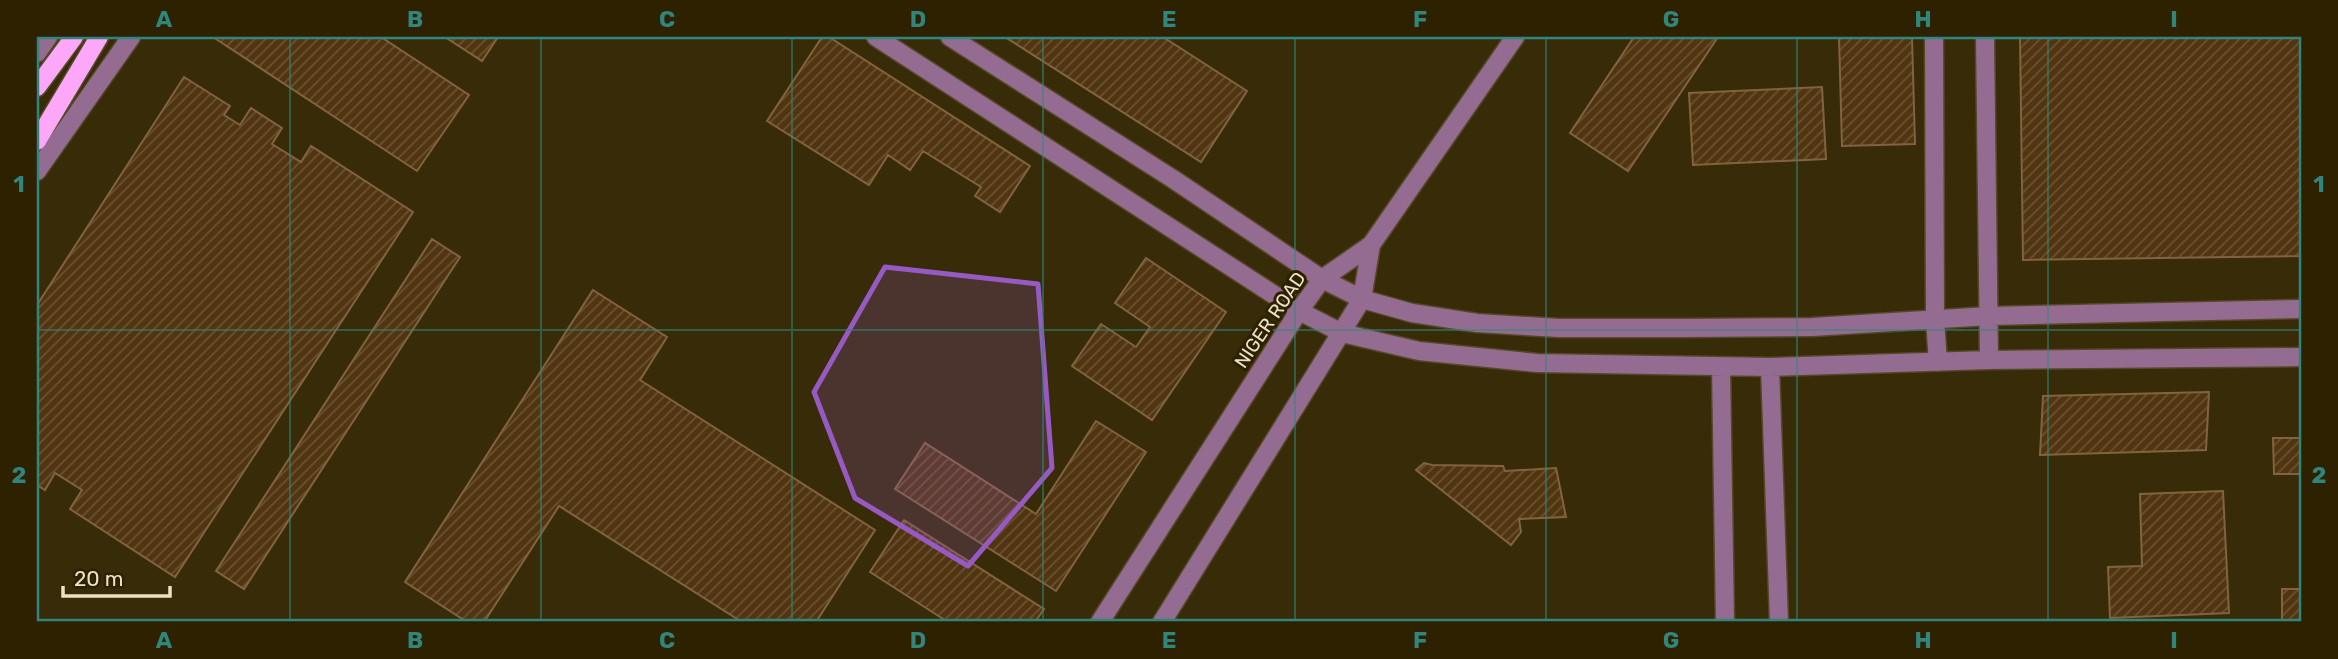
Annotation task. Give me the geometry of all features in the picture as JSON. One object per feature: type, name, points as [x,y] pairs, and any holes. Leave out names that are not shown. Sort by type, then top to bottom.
[{"type":"main road","points":[[37,141],[99,37]]},
{"type":"main road","points":[[37,87],[71,42]]},
{"type":"street","points":[[37,53],[48,37]]},
{"type":"street","points":[[37,172],[131,37]]},
{"type":"street","points":[[876,37],[1299,311],[1342,333],[1419,351],[1537,363],[1721,367],[1989,360],[2301,357]]},
{"type":"street","points":[[950,37],[1173,179],[1322,279],[1362,299],[1412,313],[1477,323],[1559,328],[1812,327],[1989,316],[2301,309]]},
{"type":"street","points":[[1162,622],[1362,299],[1371,245],[1515,37]]},
{"type":"street","points":[[1934,37],[1935,320],[1938,362]]},
{"type":"street","points":[[1985,37],[1989,360]]},
{"type":"street","name":"NIGER ROAD","points":[[1100,622],[1322,279],[1371,245]]},
{"type":"street","points":[[1721,367],[1725,622]]},
{"type":"street","points":[[1770,367],[1779,622]]},
{"type":"highlighted area","points":[[885,267],[1038,284],[1052,468],[968,566],[855,498],[814,392]]},
{"type":"building","points":[[213,37],[381,37],[469,95],[417,171]]},
{"type":"building","points":[[445,37],[498,37],[482,61]]},
{"type":"building","points":[[822,37],[829,37],[1030,166],[1000,212],[975,196],[981,187],[923,151],[910,170],[888,155],[869,185],[767,121]]},
{"type":"building","points":[[1005,37],[1163,37],[1247,91],[1201,162]]},
{"type":"building","points":[[1634,37],[1718,37],[1628,171],[1570,133]]},
{"type":"building","points":[[1839,37],[1912,37],[1915,144],[1842,146]]},
{"type":"building","points":[[2020,37],[2301,37],[2301,256],[2023,260]]},
{"type":"building","points":[[184,77],[230,106],[224,115],[240,125],[251,108],[282,128],[272,144],[301,162],[311,146],[413,212],[175,577],[70,509],[82,490],[55,473],[45,490],[37,485],[37,305]]},
{"type":"building","points":[[1822,87],[1826,159],[1693,165],[1689,93]]},
{"type":"building","points":[[432,239],[460,257],[244,589],[216,571]]},
{"type":"building","points":[[1146,258],[1226,312],[1152,420],[1072,366],[1101,324],[1136,347],[1150,327],[1115,303]]},
{"type":"building","points":[[593,290],[667,337],[640,380],[875,530],[816,622],[742,622],[559,506],[484,622],[467,622],[405,582]]},
{"type":"building","points":[[2209,392],[2206,450],[2040,455],[2043,396]]},
{"type":"building","points":[[1096,421],[1146,452],[1056,591],[895,489],[925,443],[1036,514]]},
{"type":"building","points":[[2273,438],[2301,438],[2301,474],[2274,474]]},
{"type":"building","points":[[1424,463],[1503,466],[1505,471],[1556,468],[1566,517],[1519,519],[1521,532],[1511,545],[1416,470]]},
{"type":"building","points":[[2223,491],[2229,613],[2110,618],[2108,567],[2142,566],[2140,494]]},
{"type":"building","points":[[904,520],[1044,609],[1035,622],[948,622],[870,572]]},
{"type":"building","points":[[2282,589],[2301,589],[2301,622],[2282,622]]}]
